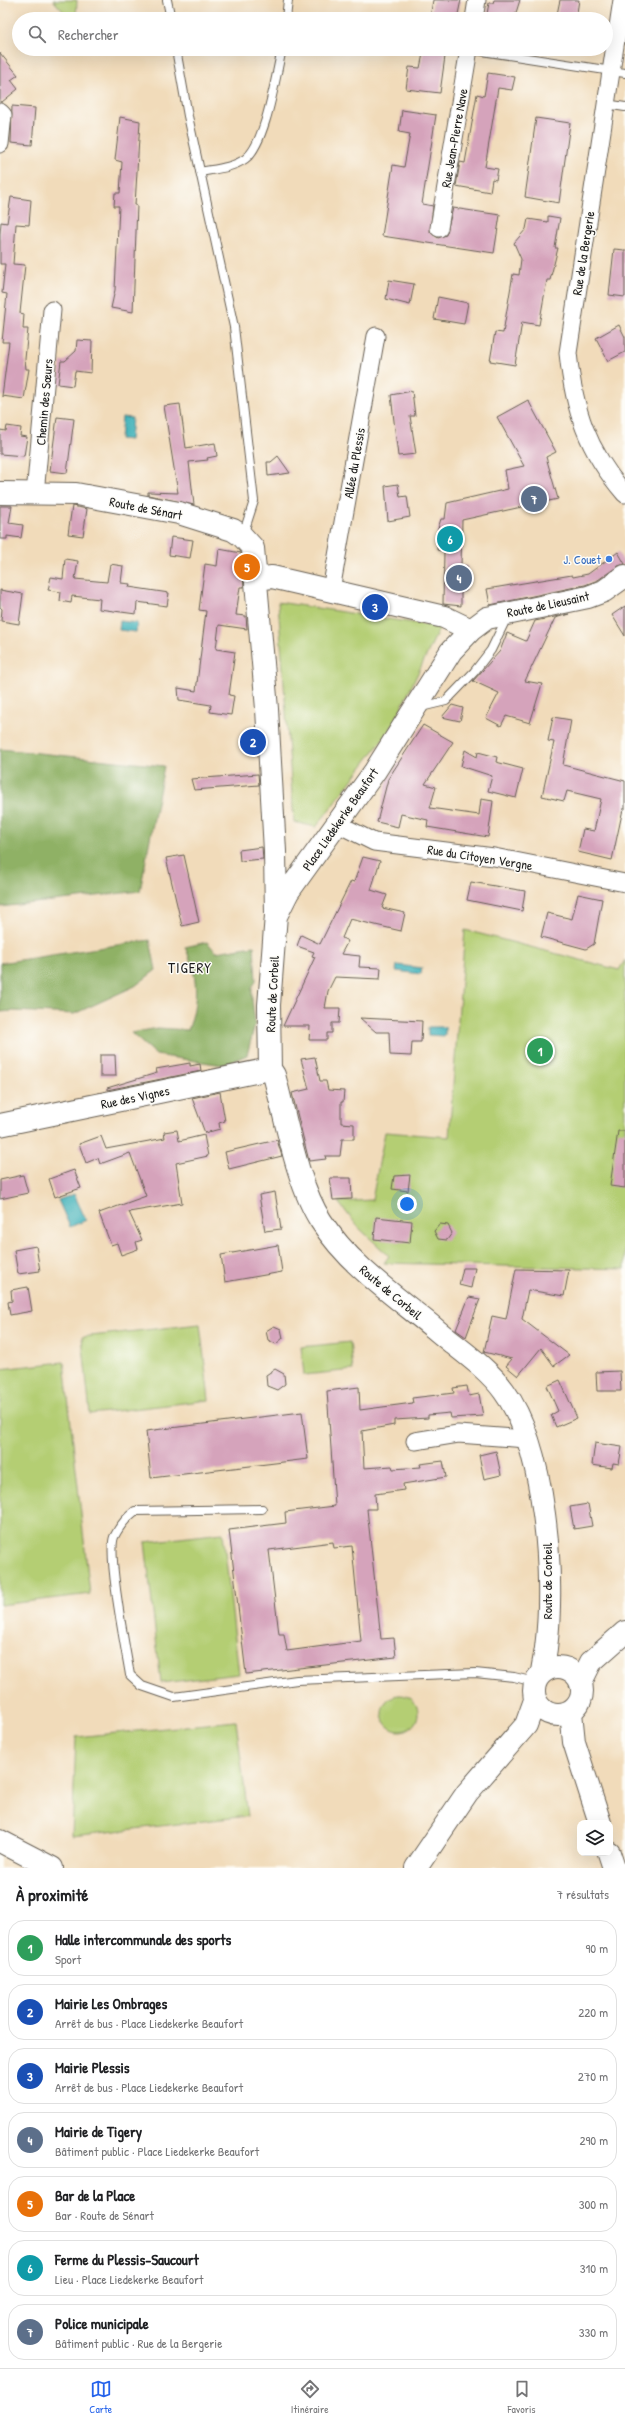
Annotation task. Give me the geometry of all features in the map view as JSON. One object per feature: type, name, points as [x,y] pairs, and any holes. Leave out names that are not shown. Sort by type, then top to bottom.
[{"type":"street","points":[[475,12],[477,0]]},
{"type":"street","name":"Rue de la Bergerie","points":[[622,0],[618,72],[606,104],[568,353],[572,391],[582,425],[598,460],[625,494]]},
{"type":"street","name":"Rue Jean-Pierre Nave","points":[[439,228],[468,56]]},
{"type":"street","points":[[0,112],[3,115],[0,144]]},
{"type":"street","name":"Chemin des Sœurs","points":[[35,494],[52,310]]},
{"type":"street","name":"Allée du Plessis","points":[[331,590],[376,336]]},
{"type":"street","name":"Route de Sénart","points":[[0,493],[76,494],[179,513],[233,530],[242,536],[253,548],[256,579]]},
{"type":"street","name":"Route de Lieusaint","points":[[471,630],[487,618],[588,597],[604,591],[625,576]]},
{"type":"street","points":[[276,915],[269,746],[256,579],[272,577],[444,616],[471,630]]},
{"type":"street","name":"Place Liedekerke Beaufort","points":[[276,915],[288,892],[338,824],[451,651],[471,630]]},
{"type":"street","name":"Rue du Citoyen Vergne","points":[[338,824],[374,842],[494,857],[625,883]]},
{"type":"street","name":"Route de Corbeil","points":[[276,915],[269,1005],[270,1069],[274,1075],[307,1194],[321,1221],[350,1258],[480,1366],[504,1390],[518,1415],[527,1439],[538,1480],[546,1532],[549,1587],[546,1648],[553,1684],[582,1695],[576,1707],[571,1712]]},
{"type":"street","name":"Rue des Vignes","points":[[0,1125],[270,1069]]},
{"type":"street","points":[[415,1441],[458,1434],[527,1439]]},
{"type":"street","points":[[416,1868],[467,1793],[526,1725],[553,1684],[591,1662],[625,1632]]},
{"type":"street","points":[[553,1684],[557,1716],[571,1712],[570,1720],[574,1742],[599,1820]]},
{"type":"street","points":[[0,1841],[52,1868]]},
{"type":"street","points":[[610,1856],[614,1868]]},
{"type":"lane","points":[[167,0],[170,12]]},
{"type":"lane","points":[[287,12],[288,0]]},
{"type":"lane","points":[[177,56],[200,172],[234,327],[254,501],[242,536]]},
{"type":"lane","points":[[200,172],[228,167],[246,159],[259,140],[270,103],[280,56]]},
{"type":"lane","points":[[514,56],[618,72]]},
{"type":"lane","points":[[606,104],[625,106]]},
{"type":"lane","points":[[414,709],[446,701],[474,672],[491,650],[508,613]]},
{"type":"lane","points":[[262,1510],[135,1511],[126,1519],[114,1538],[114,1573],[130,1675],[142,1686],[174,1697],[297,1680],[475,1673],[514,1677],[553,1684]]},
{"type":"green space","points":[[53,0],[77,0],[76,12],[64,12]]},
{"type":"green space","points":[[278,602],[440,627],[392,727],[316,827],[294,822]]},
{"type":"green space","points":[[0,749],[164,766],[140,891],[0,907]]},
{"type":"green space","points":[[465,930],[619,970],[625,960],[625,1269],[384,1263],[389,1256],[359,1228],[338,1202],[372,1200],[385,1132],[449,1137]]},
{"type":"green space","points":[[150,940],[156,970],[135,986],[74,1014],[14,1011],[0,1012],[0,963]]},
{"type":"green space","points":[[207,942],[216,952],[254,946],[256,981],[252,988],[252,999],[255,1024],[247,1055],[223,1065],[156,1055],[131,1033],[158,1028],[188,1030],[192,1019],[196,988],[195,978],[185,947]]},
{"type":"green space","points":[[200,1324],[209,1400],[90,1414],[82,1337]]},
{"type":"green space","points":[[350,1342],[353,1370],[304,1375],[301,1347]]},
{"type":"green space","points":[[64,1362],[90,1594],[0,1605],[0,1369]]},
{"type":"green space","points":[[223,1533],[239,1674],[161,1683],[145,1542]]},
{"type":"green space","points":[[404,1695],[413,1700],[417,1706],[417,1720],[413,1726],[404,1731],[396,1731],[387,1726],[383,1720],[382,1709],[387,1700],[393,1696]]},
{"type":"green space","points":[[236,1721],[248,1816],[72,1836],[76,1737]]},
{"type":"water","points":[[122,417],[132,418],[130,440],[120,439]]},
{"type":"water","points":[[120,621],[137,623],[136,632],[119,630]]},
{"type":"water","points":[[397,965],[422,968],[421,974],[396,971]]},
{"type":"water","points":[[428,1027],[445,1027],[445,1036],[428,1035]]},
{"type":"water","points":[[74,1194],[86,1220],[70,1227],[58,1200]]},
{"type":"building","points":[[433,0],[461,0],[458,12],[431,12]]},
{"type":"building","points":[[494,0],[520,0],[516,12],[487,12],[489,3],[493,3]]},
{"type":"building","points":[[560,0],[579,0],[577,12],[557,12]]},
{"type":"building","points":[[0,53],[18,75],[11,80],[18,89],[2,102],[0,102]]},
{"type":"building","points":[[423,56],[445,56],[440,93],[406,89],[409,67],[420,68]]},
{"type":"building","points":[[488,73],[515,77],[512,90],[498,88],[485,167],[498,169],[496,180],[492,179],[490,192],[456,186],[460,162],[465,163],[477,94],[484,96]]},
{"type":"building","points":[[12,106],[35,108],[32,145],[11,143]]},
{"type":"building","points":[[402,110],[436,115],[422,204],[433,206],[430,232],[438,238],[446,235],[453,208],[500,215],[494,253],[382,236],[393,165],[404,167],[410,134],[399,132]]},
{"type":"building","points":[[120,117],[140,121],[135,205],[137,205],[133,312],[111,308],[115,290],[119,206],[114,206],[115,193],[120,193],[122,162],[115,160]]},
{"type":"building","points":[[536,118],[570,123],[559,203],[525,197]]},
{"type":"building","points":[[11,197],[31,200],[29,225],[16,224],[13,264],[25,265],[20,313],[24,314],[23,329],[28,329],[25,359],[26,369],[29,369],[24,399],[2,396],[9,342],[2,342],[7,294],[2,293],[5,264],[0,264],[0,234],[1,222],[7,223]]},
{"type":"building","points":[[548,216],[560,218],[555,248],[558,248],[550,280],[547,280],[539,325],[522,322],[515,365],[490,361],[495,332],[503,333],[513,274],[519,275],[521,259],[514,243],[526,229],[528,219],[548,222]]},
{"type":"building","points":[[614,249],[625,250],[625,297],[609,295]]},
{"type":"building","points":[[389,280],[414,284],[410,305],[386,299]]},
{"type":"building","points":[[438,297],[468,303],[464,324],[434,319]]},
{"type":"building","points":[[619,325],[625,337],[625,352],[608,361],[596,338]]},
{"type":"building","points":[[77,340],[92,341],[91,373],[75,371],[73,386],[58,384],[61,361],[65,361],[76,351]]},
{"type":"building","points":[[412,391],[415,416],[410,416],[416,454],[398,456],[391,395]]},
{"type":"building","points":[[528,400],[556,452],[546,457],[558,499],[462,520],[461,566],[467,566],[466,591],[461,592],[461,606],[443,604],[444,551],[437,550],[438,528],[441,519],[445,519],[447,503],[508,489],[505,470],[524,466],[497,417]]},
{"type":"building","points":[[180,404],[186,448],[215,443],[217,456],[207,458],[208,460],[189,462],[194,505],[148,495],[148,492],[178,493],[164,406]]},
{"type":"building","points":[[57,417],[74,419],[67,473],[50,471]]},
{"type":"building","points":[[7,426],[21,428],[20,436],[27,437],[24,456],[0,454],[0,430],[6,431]]},
{"type":"building","points":[[278,456],[290,473],[268,476],[267,462],[271,462]]},
{"type":"building","points":[[398,484],[400,497],[407,496],[410,517],[388,521],[385,486]]},
{"type":"building","points":[[0,506],[12,506],[9,523],[23,525],[21,538],[7,536],[7,539],[0,539]]},
{"type":"building","points":[[72,506],[87,509],[83,536],[68,534]]},
{"type":"building","points":[[171,537],[193,540],[190,558],[169,555]]},
{"type":"building","points":[[219,549],[241,553],[244,587],[240,587],[236,615],[246,616],[247,629],[219,625],[216,649],[235,652],[229,695],[234,696],[231,715],[210,712],[211,705],[179,700],[178,688],[196,691],[206,611],[199,610],[205,564],[217,566]]},
{"type":"building","points":[[618,552],[625,564],[618,566],[598,580],[585,585],[490,605],[487,589],[572,575],[573,577],[588,574]]},
{"type":"building","points":[[65,559],[78,561],[75,579],[107,582],[110,564],[123,566],[121,583],[130,584],[129,587],[169,593],[167,606],[137,602],[136,614],[99,609],[100,599],[72,596],[71,603],[60,601],[61,592],[48,590],[51,577],[63,579]]},
{"type":"building","points":[[0,590],[23,594],[19,624],[1,621],[2,609],[0,607]]},
{"type":"building","points":[[625,606],[625,636],[612,615]]},
{"type":"building","points":[[569,614],[555,618],[525,681],[542,684],[530,723],[506,716],[501,726],[486,718],[499,693],[473,681],[500,651],[507,633],[526,641],[535,621]]},
{"type":"building","points":[[452,705],[463,708],[460,721],[442,717]]},
{"type":"building","points":[[553,717],[571,720],[563,765],[625,781],[625,809],[623,809],[612,860],[578,852],[583,829],[594,831],[601,799],[567,791],[564,801],[542,796],[554,742],[548,741]]},
{"type":"building","points":[[423,725],[453,742],[425,784],[436,787],[430,808],[479,815],[481,799],[493,801],[488,837],[427,827],[428,820],[401,814],[398,827],[377,822],[388,779]]},
{"type":"building","points":[[465,750],[477,757],[478,752],[497,757],[496,762],[523,769],[516,798],[488,791],[492,776],[461,766]]},
{"type":"building","points":[[258,774],[259,785],[194,790],[191,779]]},
{"type":"building","points":[[262,847],[263,859],[240,861],[239,850]]},
{"type":"building","points":[[184,855],[199,922],[182,926],[166,858]]},
{"type":"building","points":[[363,857],[380,861],[371,890],[387,895],[382,908],[405,913],[401,931],[350,919],[342,938],[348,941],[341,954],[360,956],[359,967],[381,968],[380,979],[335,977],[328,991],[325,1008],[340,1008],[339,1023],[332,1023],[332,1033],[327,1033],[327,1040],[309,1040],[310,1026],[283,1026],[315,957],[312,956],[314,952],[297,946],[301,935],[320,944],[351,881],[354,882]]},
{"type":"building","points":[[471,882],[525,891],[522,911],[467,900]]},
{"type":"building","points":[[578,894],[602,899],[594,944],[586,949],[541,937],[547,913],[572,919]]},
{"type":"building","points":[[360,1018],[422,1021],[421,1042],[412,1042],[411,1056],[390,1055],[389,1032],[376,1032]]},
{"type":"building","points":[[100,1055],[115,1055],[116,1076],[100,1076]]},
{"type":"building","points":[[315,1057],[320,1081],[326,1081],[328,1090],[344,1091],[343,1102],[341,1102],[341,1123],[354,1124],[354,1139],[342,1139],[340,1156],[325,1156],[326,1159],[309,1161],[292,1093],[309,1089],[301,1059]]},
{"type":"building","points":[[190,1063],[190,1066],[200,1064],[201,1071],[107,1090],[107,1088],[157,1073],[156,1069]]},
{"type":"building","points":[[220,1092],[225,1121],[219,1123],[220,1129],[205,1133],[192,1098]]},
{"type":"building","points":[[177,1130],[179,1141],[204,1135],[208,1156],[176,1163],[182,1203],[129,1212],[142,1240],[136,1242],[138,1249],[121,1255],[117,1243],[111,1245],[99,1213],[146,1196],[130,1153],[100,1164],[98,1158],[86,1163],[79,1144],[101,1136],[106,1149],[165,1138],[164,1132]]},
{"type":"building","points":[[618,1131],[625,1131],[625,1188],[610,1186]]},
{"type":"building","points":[[277,1140],[282,1156],[229,1169],[225,1152]]},
{"type":"building","points":[[74,1170],[81,1188],[55,1197],[49,1179]]},
{"type":"building","points":[[23,1175],[28,1193],[0,1199],[0,1180]]},
{"type":"building","points":[[410,1175],[408,1191],[392,1189],[394,1176]]},
{"type":"building","points":[[330,1178],[351,1178],[352,1199],[333,1200]]},
{"type":"building","points":[[275,1192],[281,1229],[265,1231],[259,1195]]},
{"type":"building","points":[[376,1217],[412,1221],[410,1243],[374,1239]]},
{"type":"building","points":[[440,1224],[448,1225],[452,1233],[447,1240],[438,1239],[434,1231]]},
{"type":"building","points":[[278,1245],[282,1272],[225,1282],[221,1255]]},
{"type":"building","points":[[36,1246],[40,1271],[18,1274],[14,1250]]},
{"type":"building","points":[[463,1268],[475,1268],[471,1288],[459,1285]]},
{"type":"building","points":[[516,1269],[569,1270],[564,1296],[528,1290],[522,1319],[569,1355],[554,1366],[541,1348],[518,1376],[506,1366],[512,1359],[484,1352],[492,1316],[506,1319]]},
{"type":"building","points":[[28,1287],[32,1311],[10,1315],[8,1302],[12,1301],[11,1290]]},
{"type":"building","points":[[469,1297],[480,1299],[466,1337],[456,1330]]},
{"type":"building","points":[[274,1326],[281,1329],[283,1338],[276,1344],[268,1340],[266,1331]]},
{"type":"building","points":[[275,1369],[284,1374],[285,1384],[277,1390],[267,1386],[266,1375]]},
{"type":"building","points":[[620,1371],[621,1391],[597,1391],[596,1372]]},
{"type":"building","points":[[560,1380],[577,1418],[556,1427],[551,1415],[558,1411],[547,1386]]},
{"type":"building","points":[[467,1386],[469,1396],[479,1394],[483,1416],[451,1418],[450,1413],[428,1415],[428,1418],[394,1420],[394,1425],[362,1431],[364,1468],[392,1466],[393,1469],[421,1467],[420,1464],[443,1461],[446,1477],[403,1484],[404,1490],[375,1494],[376,1509],[367,1509],[381,1639],[394,1638],[396,1657],[246,1674],[229,1530],[286,1523],[285,1512],[335,1506],[327,1391],[359,1387],[360,1410],[413,1403],[412,1398],[454,1393],[453,1388]],"holes":[[[333,1542],[334,1548],[352,1546],[361,1641],[287,1651],[284,1634],[279,1634],[269,1550]]]},
{"type":"building","points":[[302,1412],[308,1459],[151,1478],[146,1431]]},
{"type":"building","points":[[595,1443],[622,1447],[619,1464],[613,1463],[612,1468],[592,1465]]},
{"type":"building","points":[[496,1451],[501,1475],[484,1479],[479,1455]]},
{"type":"building","points":[[588,1504],[592,1526],[574,1529],[570,1507]]},
{"type":"place","name":"Police municipale","points":[[534,499]]},
{"type":"place","name":"Ferme du Plessis-Saucourt","points":[[450,539]]},
{"type":"place","name":"J. Couet","points":[[609,559]]},
{"type":"place","name":"Bar de la Place","points":[[247,567]]},
{"type":"place","name":"Mairie de Tigery","points":[[459,578]]},
{"type":"place","name":"Mairie Plessis","points":[[375,607]]},
{"type":"place","name":"Mairie Les Ombrages","points":[[253,742]]},
{"type":"place","name":"Halle intercommunale des sports","points":[[540,1051]]},
{"type":"district","name":"TIGERY","points":[[190,968]]}]
